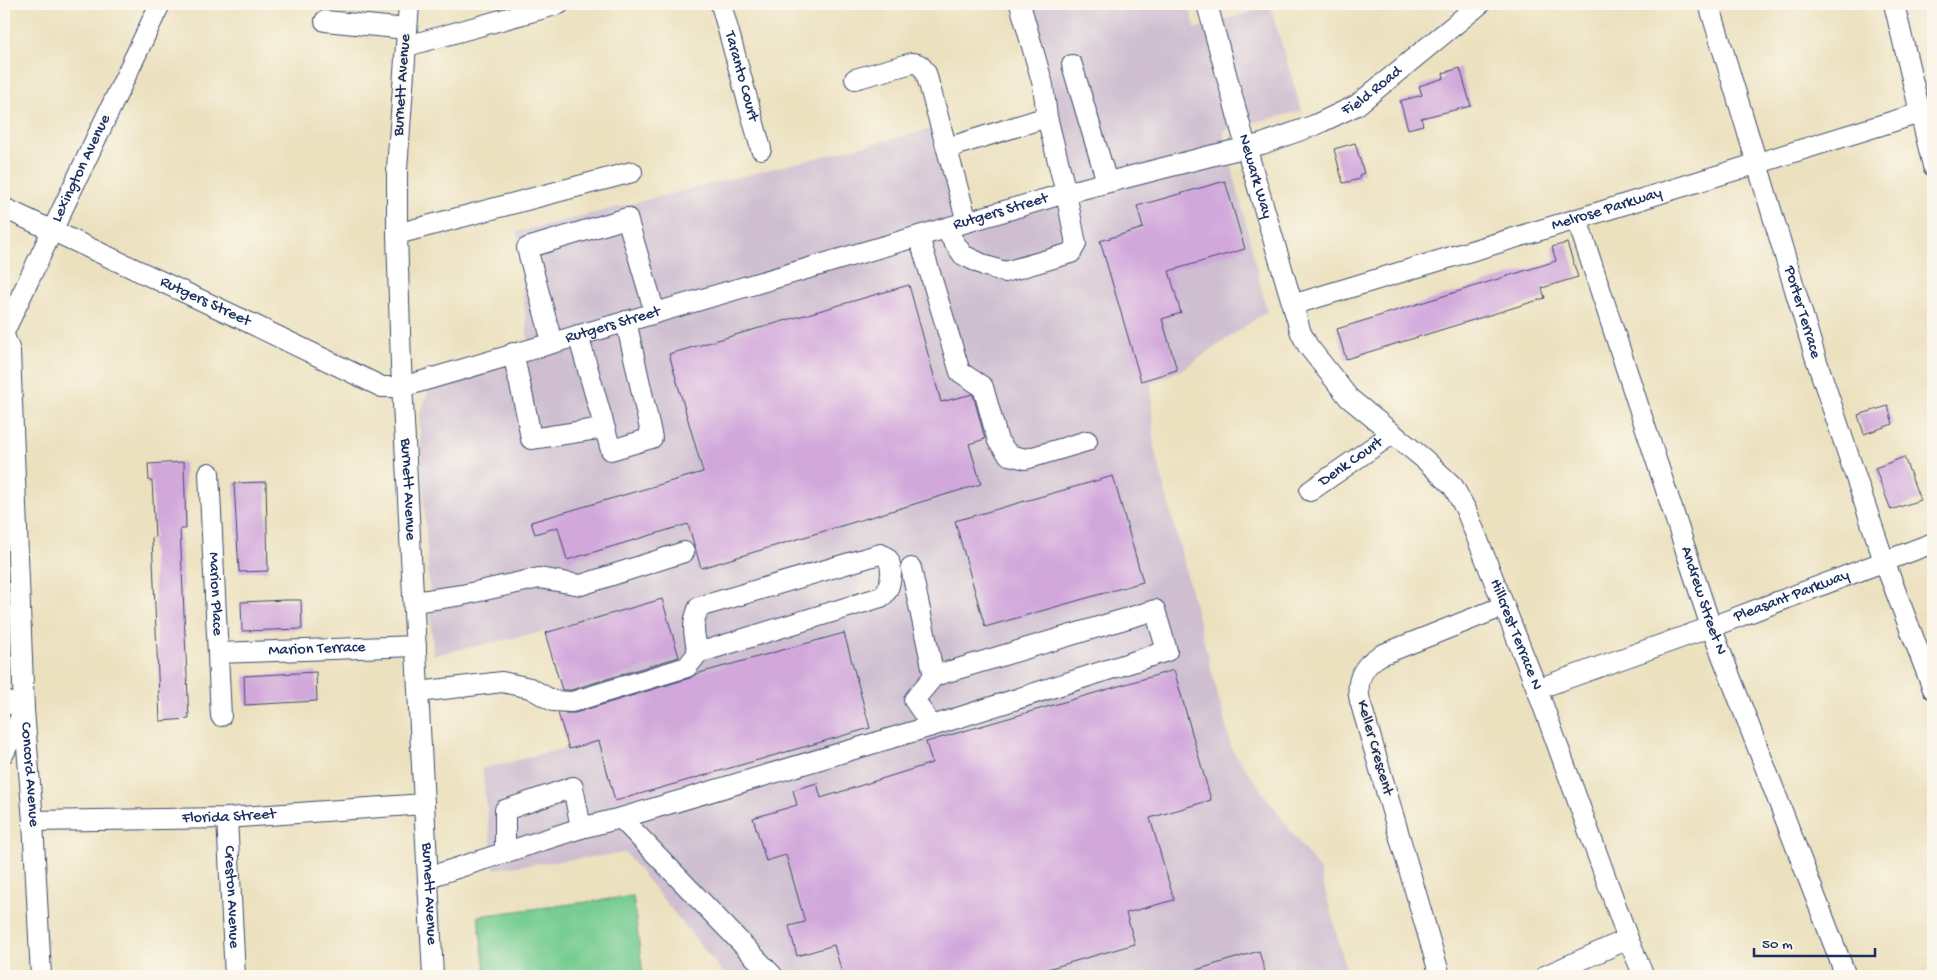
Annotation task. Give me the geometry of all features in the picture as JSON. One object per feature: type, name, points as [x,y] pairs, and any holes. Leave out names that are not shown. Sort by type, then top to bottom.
[{"type":"street","name":"Lexington Avenue","points":[[4,334],[51,231],[160,4]]},
{"type":"street","name":"Burnett Avenue","points":[[409,4],[397,169],[397,234],[402,387],[433,976]]},
{"type":"street","points":[[325,21],[407,37],[558,4]]},
{"type":"street","name":"Taranto Court","points":[[721,4],[761,149]]},
{"type":"street","points":[[945,229],[963,255],[986,266],[1005,272],[1071,252],[1076,244],[1066,193],[1047,117],[1044,91],[1020,4]]},
{"type":"street","name":"Newark Way","points":[[1207,4],[1246,148],[1292,305],[1301,333],[1308,346]]},
{"type":"street","name":"Field Road","points":[[1246,148],[1315,125],[1357,105],[1480,4]]},
{"type":"street","name":"Porter Terrace","points":[[1709,4],[1816,356],[1884,561],[1933,689]]},
{"type":"street","points":[[1894,4],[1933,166]]},
{"type":"street","points":[[855,78],[912,63],[917,63],[922,67],[926,73],[967,222]]},
{"type":"street","points":[[1072,65],[1107,182]]},
{"type":"street","name":"Melrose Parkway","points":[[1292,305],[1920,113]]},
{"type":"street","points":[[947,148],[1047,117]]},
{"type":"street","name":"Rutgers Street","points":[[4,208],[382,387],[402,387],[513,353],[1066,193],[1246,148]]},
{"type":"street","points":[[397,234],[632,172]]},
{"type":"street","points":[[552,342],[527,248],[627,218],[655,313]]},
{"type":"street","name":"Andrew Street N","points":[[1577,219],[1711,626],[1846,976]]},
{"type":"street","points":[[919,236],[960,372],[983,387],[998,441],[1009,455],[1026,459],[1087,441]]},
{"type":"street","points":[[578,335],[610,450],[652,438],[626,321]]},
{"type":"street","name":"Concord Avenue","points":[[4,334],[10,351],[24,710],[33,821],[41,976]]},
{"type":"street","name":"Hillcrest Terrace N","points":[[1308,346],[1348,398],[1453,486],[1476,532],[1537,690],[1628,940],[1644,976]]},
{"type":"street","points":[[513,353],[531,439],[604,428]]},
{"type":"street","name":"Denk Court","points":[[1310,491],[1392,434]]},
{"type":"street","name":"Marion Place","points":[[209,473],[221,716]]},
{"type":"street","name":"Pleasant Parkway","points":[[1537,690],[1933,543]]},
{"type":"street","points":[[414,602],[462,595],[539,578],[581,585],[684,552]]},
{"type":"street","points":[[419,692],[502,682],[530,688],[553,701],[572,702],[687,667],[698,653],[881,597],[886,594],[890,587],[890,561],[886,556],[880,554],[699,607],[693,629],[698,653]]},
{"type":"street","points":[[912,568],[934,676]]},
{"type":"street","name":"Keller Crescent","points":[[1440,976],[1360,702],[1358,692],[1359,680],[1371,660],[1504,606]]},
{"type":"street","points":[[429,877],[581,828],[621,818],[932,726],[1168,651],[1155,610],[934,676],[914,700],[932,726]]},
{"type":"street","name":"Marion Terrace","points":[[218,653],[416,646]]},
{"type":"street","points":[[4,700],[24,710],[4,753]]},
{"type":"street","points":[[506,853],[505,810],[573,787],[581,828]]},
{"type":"street","name":"Florida Street","points":[[33,821],[227,818],[424,804]]},
{"type":"street","name":"Creston Avenue","points":[[227,818],[235,976]]},
{"type":"street","points":[[621,818],[773,976]]},
{"type":"street","points":[[1545,976],[1628,940]]},
{"type":"shaded area","points":[[1030,4],[1189,4],[1195,29],[1270,6],[1302,111],[1223,130],[1267,311],[1185,368],[1151,384],[1154,447],[1232,750],[1320,871],[1348,976],[726,976],[625,853],[494,869],[482,769],[572,746],[546,631],[433,655],[419,415],[429,390],[530,360],[517,232],[940,127],[967,221],[1079,189]]},
{"type":"green space","points":[[633,896],[643,976],[486,976],[478,916]]},
{"type":"building","points":[[1460,68],[1471,106],[1421,118],[1423,125],[1408,129],[1400,101],[1422,95],[1419,86],[1444,78],[1443,73]]},
{"type":"building","points":[[1355,143],[1364,173],[1359,175],[1360,179],[1343,183],[1334,149]]},
{"type":"building","points":[[1225,181],[1245,249],[1169,271],[1181,313],[1162,319],[1177,370],[1141,381],[1100,241],[1143,228],[1137,206]]},
{"type":"building","points":[[1567,243],[1578,277],[1542,288],[1545,298],[1346,359],[1337,329],[1556,261],[1552,247]]},
{"type":"building","points":[[909,285],[941,402],[973,394],[985,439],[969,444],[981,484],[701,568],[688,524],[567,560],[558,527],[535,534],[531,522],[703,472],[669,354]]},
{"type":"building","points":[[1888,406],[1893,424],[1864,434],[1858,415]]},
{"type":"building","points":[[1904,457],[1920,500],[1891,510],[1875,468]]},
{"type":"building","points":[[184,462],[186,529],[180,529],[189,719],[160,721],[152,538],[155,537],[152,481],[149,481],[148,464]]},
{"type":"building","points":[[1113,476],[1143,582],[985,627],[955,521]]},
{"type":"building","points":[[266,482],[268,571],[239,572],[234,483]]},
{"type":"building","points":[[662,599],[679,657],[571,690],[562,690],[545,633]]},
{"type":"building","points":[[301,600],[302,629],[242,631],[241,602]]},
{"type":"building","points":[[844,633],[870,728],[615,801],[599,741],[569,749],[558,713],[575,713],[690,678],[696,674]]},
{"type":"building","points":[[1174,670],[1211,800],[1150,818],[1174,900],[1126,913],[1135,944],[1023,976],[843,976],[834,945],[797,956],[789,926],[805,922],[786,855],[766,861],[753,818],[797,805],[793,790],[817,783],[821,798],[932,763],[926,742]]},
{"type":"building","points":[[316,672],[317,701],[245,705],[244,676]]},
{"type":"building","points":[[1259,951],[1266,976],[1186,976],[1186,973]]}]
